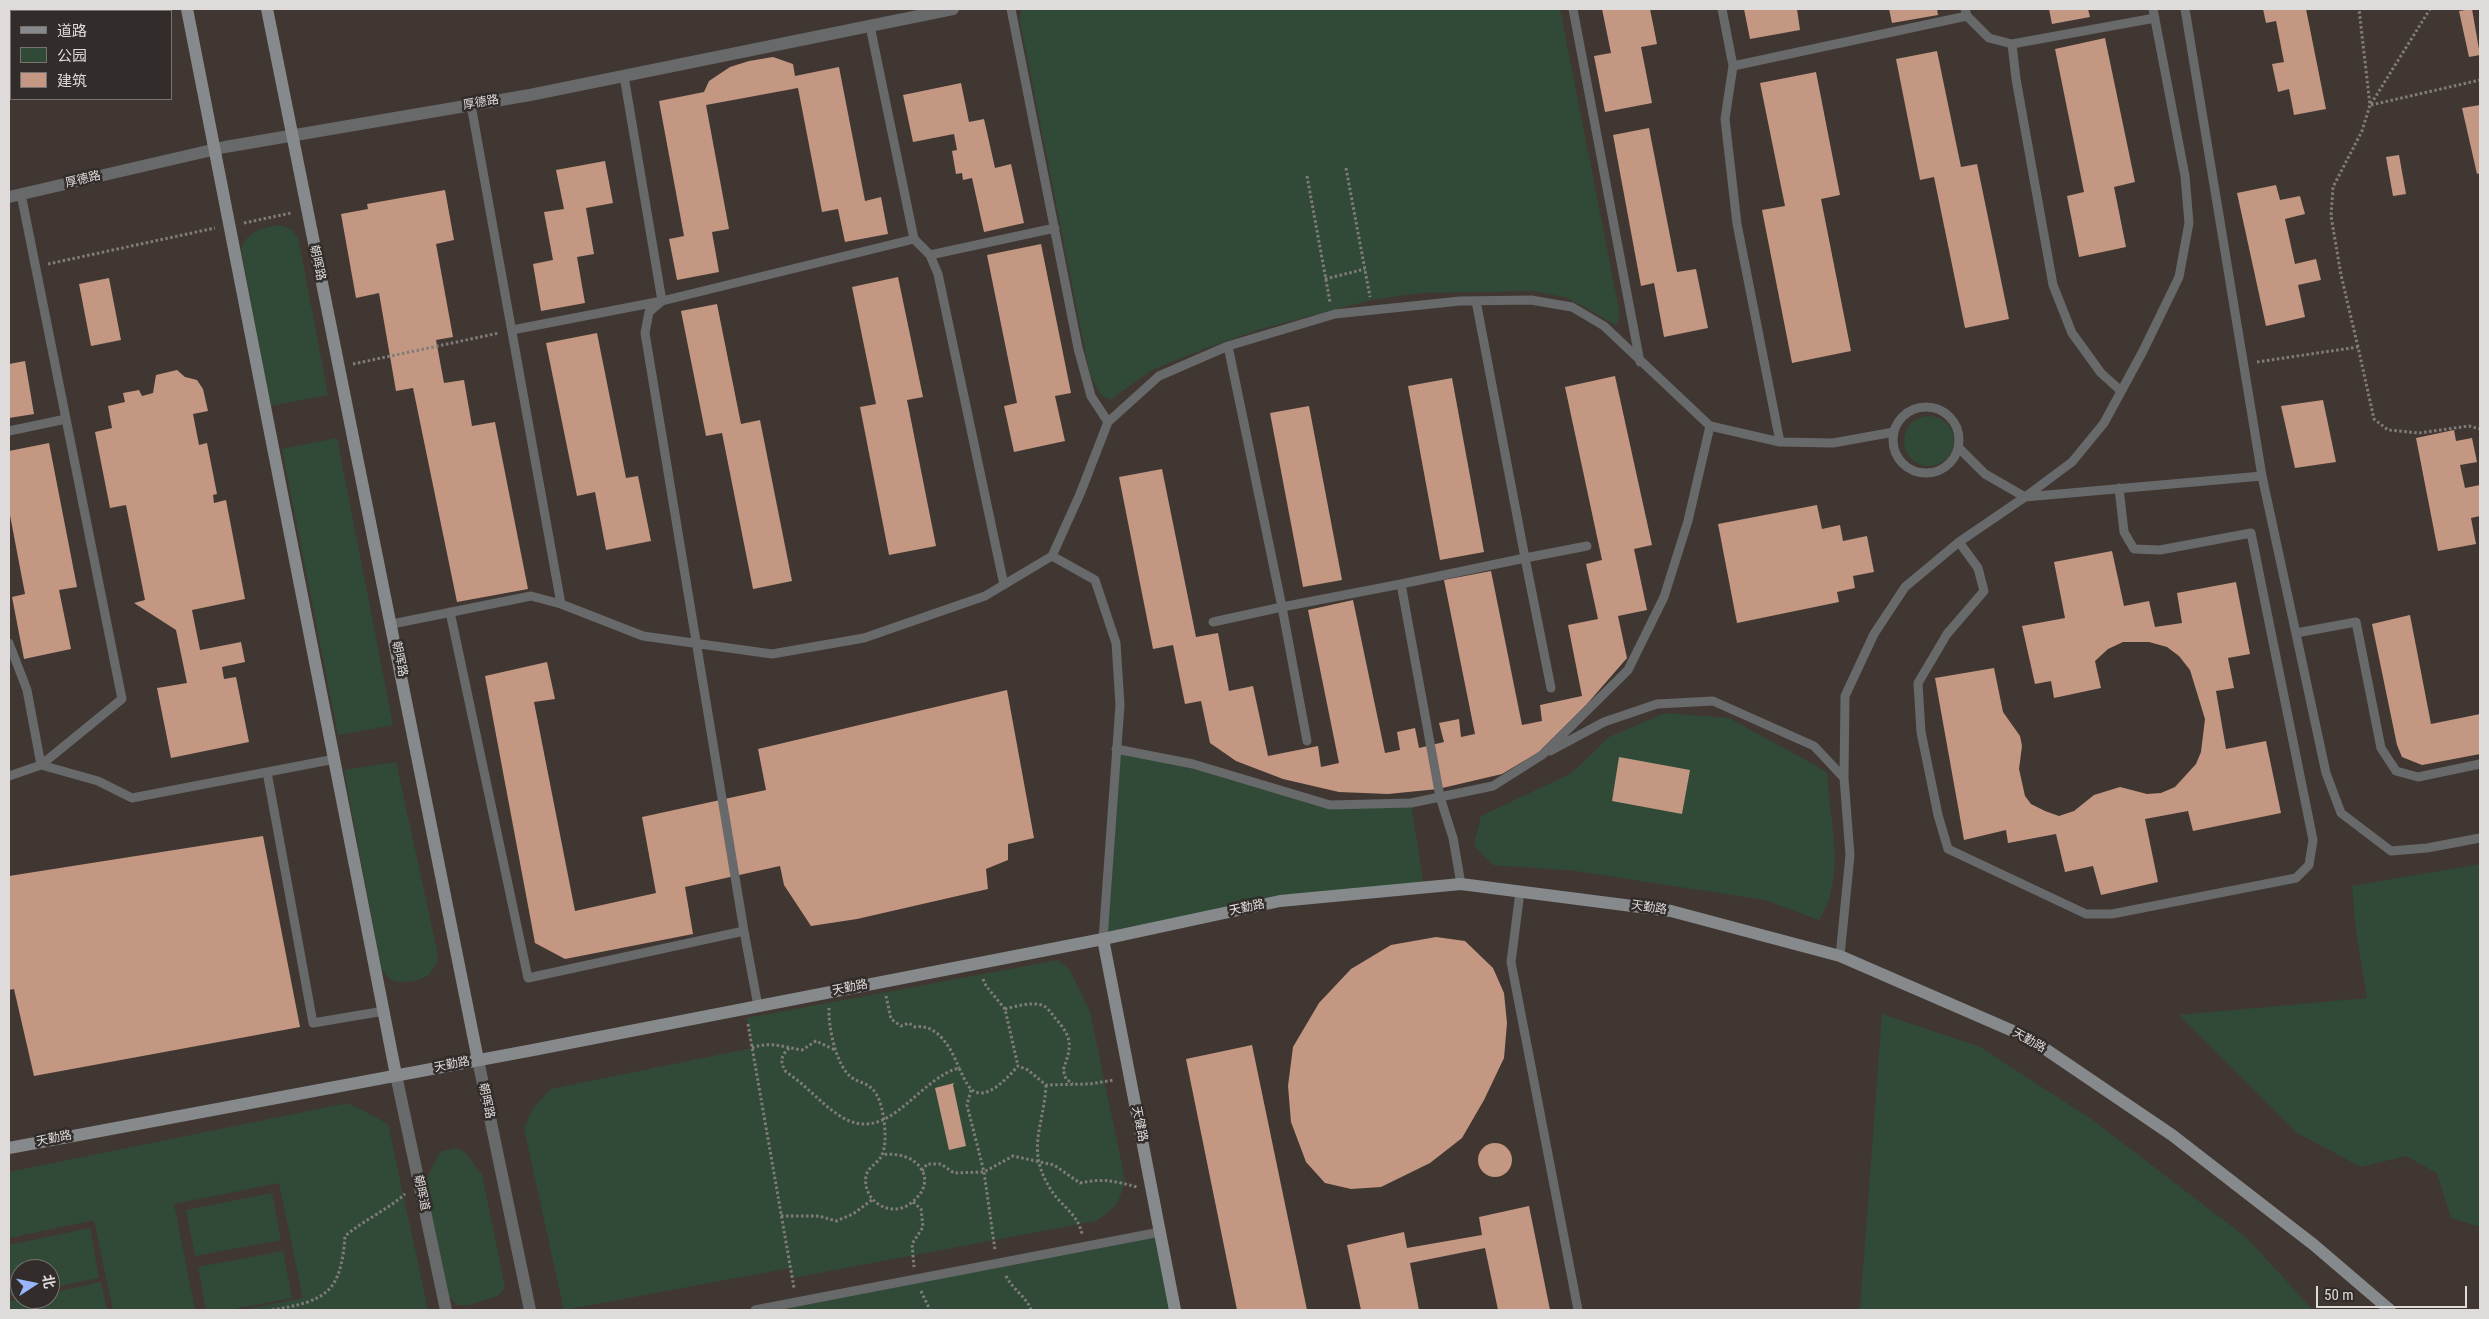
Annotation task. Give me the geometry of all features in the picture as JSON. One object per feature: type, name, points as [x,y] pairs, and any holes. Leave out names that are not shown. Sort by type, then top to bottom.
[{"type":"street","points":[[187,9],[213,150],[396,1075]]},
{"type":"street","name":"朝晖路","points":[[267,9],[530,1310]]},
{"type":"street","name":"厚德路","points":[[15,195],[213,150],[624,76],[953,9]]},
{"type":"street","name":"天勤路","points":[[9,1148],[478,1060],[1103,939],[1280,901],[1461,884],[1671,911],[1840,956],[2029,1038],[2172,1135],[2314,1245],[2390,1310]]},
{"type":"street","name":"天健路","points":[[1103,939],[1175,1310]]},
{"type":"street","name":"朝晖道","points":[[396,1075],[446,1310]]},
{"type":"lane","points":[[1012,9],[1078,348],[1090,396],[1108,422]]},
{"type":"lane","points":[[1573,9],[1640,362]]},
{"type":"lane","points":[[1722,9],[1733,66],[1725,119],[1737,224],[1780,442]]},
{"type":"lane","points":[[2185,9],[2262,476],[2326,773],[2341,813],[2391,851],[2427,848],[2480,838]]},
{"type":"lane","points":[[1733,66],[1966,12],[1989,38],[2012,44],[2154,14],[2185,176],[2190,223],[2178,277],[2144,351],[2104,423],[2072,462],[1959,542],[1905,587],[1874,634],[1845,696],[1844,778],[1850,855],[1840,956]]},
{"type":"lane","points":[[870,26],[914,239],[930,255],[938,274],[1004,585]]},
{"type":"lane","points":[[2012,44],[2019,96],[2053,285],[2072,333],[2100,373],[2121,391]]},
{"type":"lane","points":[[624,76],[662,301]]},
{"type":"lane","points":[[471,105],[561,604]]},
{"type":"lane","points":[[9,776],[41,765],[122,699],[35,266],[15,195]]},
{"type":"lane","points":[[930,255],[1055,228]]},
{"type":"lane","points":[[512,330],[662,301],[914,239]]},
{"type":"lane","points":[[392,624],[531,596],[561,604],[643,636],[772,654],[864,638],[984,596],[1052,556],[1080,494],[1108,422],[1159,376],[1228,346],[1333,315],[1372,310],[1476,301],[1531,300],[1572,307],[1604,326],[1710,426],[1780,442],[1833,443],[1894,432]]},
{"type":"lane","points":[[662,301],[649,312],[645,333],[744,932],[752,1007]]},
{"type":"lane","points":[[1476,301],[1551,688]]},
{"type":"lane","points":[[1228,346],[1282,607],[1307,742]]},
{"type":"lane","points":[[1929,406],[1939,409],[1954,420],[1958,429],[1959,448],[1950,464],[1942,470],[1923,474],[1914,471],[1899,460],[1895,451],[1894,432],[1903,416],[1920,407],[1929,406]]},
{"type":"lane","points":[[9,431],[66,419]]},
{"type":"lane","points":[[1542,755],[1628,670],[1664,597],[1688,521],[1710,426]]},
{"type":"lane","points":[[1959,448],[1985,474],[2025,497],[2262,476]]},
{"type":"lane","points":[[1959,542],[1978,568],[1984,591],[1947,634],[1918,683],[1921,732],[1938,815],[1948,849],[2086,914],[2112,914],[2296,878],[2309,865],[2314,840],[2251,533],[2160,550],[2134,549],[2124,532],[2119,488]]},
{"type":"lane","points":[[1213,622],[1586,546]]},
{"type":"lane","points":[[1052,556],[1095,580],[1116,643],[1120,705],[1103,939]]},
{"type":"lane","points":[[1401,584],[1440,797],[1453,838],[1461,884]]},
{"type":"lane","points":[[450,612],[528,978],[744,932]]},
{"type":"lane","points":[[2296,633],[2356,622],[2381,748],[2396,771],[2418,776],[2480,764]]},
{"type":"lane","points":[[9,643],[27,690],[41,765]]},
{"type":"lane","points":[[1116,749],[1193,764],[1330,804],[1411,803],[1493,786],[1542,755],[1604,722],[1657,704],[1713,701],[1814,746],[1844,778]]},
{"type":"lane","points":[[41,765],[98,781],[132,798],[335,759]]},
{"type":"lane","points":[[267,772],[313,1023],[384,1010]]},
{"type":"lane","points":[[1520,892],[1511,962],[1578,1310]]},
{"type":"lane","points":[[755,1310],[1160,1232]]},
{"type":"path","points":[[2359,9],[2370,105]]},
{"type":"path","points":[[2430,9],[2370,105],[2362,131],[2334,187],[2331,216],[2341,275],[2374,419],[2388,430],[2419,433],[2469,426],[2480,429]]},
{"type":"path","points":[[2370,105],[2480,80]]},
{"type":"path","points":[[1346,168],[1372,310]]},
{"type":"path","points":[[1307,176],[1333,315]]},
{"type":"path","points":[[35,266],[307,210]]},
{"type":"path","points":[[1325,279],[1365,269]]},
{"type":"path","points":[[339,367],[512,330]]},
{"type":"path","points":[[2244,363],[2358,347]]},
{"type":"path","points":[[979,963],[986,986],[1006,1009],[1018,1066]]},
{"type":"path","points":[[885,981],[891,1019],[901,1026],[909,1023],[915,1027],[921,1026],[939,1034],[954,1054],[971,1090],[967,1105],[984,1172],[998,1263],[1011,1285],[1027,1299],[1031,1310]]},
{"type":"path","points":[[829,992],[828,1018],[836,1050],[847,1074],[873,1088],[879,1100],[884,1119],[882,1154],[868,1171],[866,1177],[868,1190],[873,1199],[886,1209],[905,1208],[921,1194],[925,1182],[922,1171],[909,1156],[898,1153],[882,1154]]},
{"type":"path","points":[[1006,1009],[1031,1004],[1044,1006],[1051,1013],[1065,1029],[1069,1038],[1071,1051],[1063,1070],[1066,1079],[1073,1084]]},
{"type":"path","points":[[752,1007],[752,1048],[797,1302]]},
{"type":"path","points":[[752,1048],[759,1045],[780,1044],[788,1048],[802,1050],[816,1040],[836,1050]]},
{"type":"path","points":[[788,1048],[782,1055],[781,1063],[786,1072],[840,1116],[868,1125],[877,1124],[936,1079],[950,1070],[959,1068]]},
{"type":"path","points":[[1018,1066],[1028,1070],[1046,1085],[1100,1083],[1130,1077]]},
{"type":"path","points":[[971,1090],[979,1092],[998,1087],[1018,1066]]},
{"type":"path","points":[[1046,1085],[1036,1146],[1039,1163],[1051,1190],[1062,1205],[1075,1214],[1081,1228],[1085,1246]]},
{"type":"path","points":[[922,1171],[926,1164],[941,1164],[954,1173],[984,1172],[1013,1156],[1054,1165],[1080,1183],[1114,1180],[1135,1187],[1152,1189]]},
{"type":"path","points":[[272,1310],[295,1306],[331,1289],[343,1266],[345,1236],[361,1223],[393,1205],[418,1182]]},
{"type":"path","points":[[781,1216],[819,1216],[836,1221],[853,1214],[873,1199]]},
{"type":"path","points":[[913,1202],[921,1209],[923,1221],[923,1227],[912,1244],[915,1279],[930,1310]]},
{"type":"shaded area","points":[[2480,9],[2480,1310],[9,1310],[9,41],[10,100],[172,100],[172,10],[113,10]]},
{"type":"green space","points":[[1021,9],[1560,9],[1620,315],[1616,325],[1568,298],[1534,291],[1420,293],[1371,300],[1261,329],[1204,349],[1152,370],[1110,400],[1101,395],[1090,375],[1020,21]]},
{"type":"green space","points":[[279,225],[291,229],[298,237],[328,395],[270,406],[241,248],[248,237],[256,231]]},
{"type":"green space","points":[[1929,416],[1939,418],[1947,423],[1952,431],[1954,441],[1952,451],[1947,459],[1939,464],[1929,466],[1919,464],[1911,459],[1906,451],[1904,441],[1906,431],[1911,423],[1919,418]]},
{"type":"green space","points":[[337,438],[393,725],[338,735],[282,449]]},
{"type":"green space","points":[[1665,713],[1729,718],[1827,772],[1834,867],[1832,886],[1827,904],[1819,920],[1765,900],[1576,871],[1493,865],[1474,845],[1481,816],[1572,773],[1609,737]]},
{"type":"green space","points":[[1116,749],[1193,764],[1330,805],[1411,803],[1424,888],[1280,901],[1103,939]]},
{"type":"green space","points":[[396,762],[438,955],[432,971],[421,979],[410,982],[392,980],[388,978],[381,968],[344,770]]},
{"type":"green space","points":[[2480,864],[2480,1227],[2451,1218],[2437,1173],[2406,1156],[2361,1167],[2297,1133],[2179,1015],[2367,998],[2356,930],[2352,886]]},
{"type":"green space","points":[[1058,960],[1070,970],[1090,1012],[1125,1180],[1116,1204],[1102,1217],[1096,1221],[792,1278],[790,1268],[564,1310],[524,1129],[533,1108],[551,1089],[752,1048],[747,1018]]},
{"type":"green space","points":[[1882,1014],[1980,1047],[2091,1119],[2247,1238],[2313,1310],[1860,1310]]},
{"type":"green space","points":[[348,1103],[388,1124],[428,1310],[242,1310],[303,1298],[279,1183],[174,1204],[195,1310],[113,1310],[94,1220],[9,1238],[9,1172]]},
{"type":"green space","points":[[455,1148],[464,1151],[482,1175],[505,1287],[498,1296],[469,1305],[458,1305],[448,1296],[424,1184],[440,1152]]},
{"type":"green space","points":[[272,1193],[281,1240],[195,1256],[186,1210]]},
{"type":"green space","points":[[90,1228],[99,1278],[60,1286],[60,1259],[10,1259],[9,1296],[9,1245]]},
{"type":"green space","points":[[1160,1232],[1175,1310],[755,1310]]},
{"type":"green space","points":[[283,1251],[292,1298],[228,1310],[206,1310],[198,1267]]},
{"type":"green space","points":[[101,1282],[107,1310],[9,1310],[10,1301],[10,1309],[60,1309],[60,1291]]},
{"type":"building","points":[[1602,9],[1650,9],[1657,44],[1641,47],[1652,103],[1605,112],[1594,56],[1611,53]]},
{"type":"building","points":[[1744,9],[1797,9],[1800,30],[1750,39]]},
{"type":"building","points":[[1889,9],[1937,9],[1938,15],[1892,23]]},
{"type":"building","points":[[2049,9],[2088,9],[2090,17],[2052,24]]},
{"type":"building","points":[[2263,9],[2306,9],[2326,109],[2294,115],[2289,89],[2278,92],[2272,64],[2284,62],[2276,21],[2266,23]]},
{"type":"building","points":[[2472,9],[2480,55],[2469,57],[2459,11]]},
{"type":"building","points":[[2105,38],[2135,182],[2114,187],[2126,247],[2079,257],[2067,196],[2084,192],[2055,49]]},
{"type":"building","points":[[1937,51],[1961,167],[1977,164],[2009,319],[1965,328],[1934,177],[1920,180],[1896,59]]},
{"type":"building","points":[[773,57],[793,64],[795,76],[839,67],[865,201],[881,197],[888,234],[845,242],[838,209],[822,212],[798,88],[706,105],[729,229],[712,232],[719,272],[677,280],[669,239],[684,236],[659,101],[704,92],[709,81],[730,67],[749,61]]},
{"type":"building","points":[[1816,72],[1840,195],[1821,199],[1851,351],[1792,363],[1762,210],[1785,206],[1760,83]]},
{"type":"building","points":[[961,83],[969,122],[984,119],[995,168],[1011,164],[1024,223],[984,232],[972,178],[963,180],[962,173],[956,174],[952,151],[957,150],[954,134],[913,142],[903,95]]},
{"type":"building","points":[[2480,105],[2480,173],[2477,174],[2462,108]]},
{"type":"building","points":[[1649,128],[1677,272],[1696,269],[1708,328],[1664,337],[1654,283],[1641,286],[1613,135]]},
{"type":"building","points":[[2399,155],[2406,194],[2393,196],[2386,157]]},
{"type":"building","points":[[605,161],[613,203],[586,208],[594,254],[577,257],[585,303],[541,311],[533,264],[553,260],[544,212],[564,209],[556,170]]},
{"type":"building","points":[[2276,185],[2280,200],[2300,196],[2305,214],[2285,219],[2295,264],[2316,259],[2321,280],[2298,285],[2305,317],[2266,326],[2237,193]]},
{"type":"building","points":[[445,190],[454,240],[436,244],[453,337],[436,340],[444,383],[464,380],[472,426],[495,422],[528,589],[457,602],[413,388],[396,391],[379,293],[356,298],[341,214],[368,209],[367,204]]},
{"type":"building","points":[[1041,244],[1071,393],[1055,396],[1065,441],[1014,452],[1004,406],[1017,403],[987,255]]},
{"type":"building","points":[[898,277],[923,397],[907,400],[936,546],[889,555],[860,407],[876,404],[852,287]]},
{"type":"building","points":[[109,278],[121,340],[91,346],[79,284]]},
{"type":"building","points":[[717,304],[741,424],[760,420],[792,581],[753,589],[722,433],[706,436],[681,311]]},
{"type":"building","points":[[597,333],[626,478],[638,476],[651,541],[606,550],[595,492],[577,496],[546,343]]},
{"type":"building","points":[[25,361],[34,414],[9,418],[9,364]]},
{"type":"building","points":[[177,370],[185,377],[197,380],[203,389],[208,411],[193,414],[199,445],[207,443],[217,494],[213,495],[214,503],[226,500],[245,599],[192,610],[200,650],[241,642],[245,662],[222,667],[224,679],[236,677],[249,742],[171,758],[157,688],[187,683],[176,630],[134,603],[145,600],[126,505],[110,508],[95,432],[112,428],[108,406],[125,402],[123,393],[139,390],[142,396],[153,393],[156,375]]},
{"type":"building","points":[[1615,376],[1652,545],[1634,549],[1647,610],[1618,616],[1627,658],[1587,704],[1539,752],[1502,774],[1438,789],[1388,794],[1339,792],[1283,779],[1236,761],[1210,743],[1201,701],[1185,704],[1173,645],[1153,649],[1119,477],[1162,469],[1196,637],[1218,633],[1229,691],[1253,686],[1268,756],[1318,746],[1321,767],[1339,763],[1308,610],[1353,600],[1385,753],[1400,750],[1397,732],[1415,728],[1419,748],[1444,742],[1439,723],[1459,719],[1461,737],[1475,734],[1444,580],[1491,571],[1522,725],[1542,721],[1540,705],[1582,696],[1568,625],[1598,619],[1586,564],[1602,560],[1565,387]]},
{"type":"building","points":[[1452,378],[1484,552],[1440,560],[1408,386]]},
{"type":"building","points":[[2323,400],[2336,462],[2295,468],[2281,406]]},
{"type":"building","points":[[1309,406],[1342,580],[1303,587],[1270,413]]},
{"type":"building","points":[[2454,430],[2456,441],[2472,438],[2477,462],[2460,465],[2465,488],[2480,485],[2480,516],[2471,518],[2476,544],[2438,551],[2416,438]]},
{"type":"building","points":[[49,443],[77,587],[59,590],[71,649],[24,659],[12,597],[25,594],[9,510],[9,451]]},
{"type":"building","points":[[1817,505],[1822,529],[1840,525],[1843,541],[1867,536],[1874,572],[1853,576],[1855,588],[1837,592],[1839,602],[1737,623],[1718,524]]},
{"type":"building","points":[[2112,551],[2124,606],[2149,601],[2155,627],[2182,623],[2177,593],[2236,582],[2250,654],[2228,658],[2234,688],[2216,691],[2226,749],[2266,741],[2281,813],[2193,831],[2188,811],[2145,819],[2158,882],[2101,895],[2093,866],[2065,872],[2056,834],[2008,843],[2006,830],[1964,840],[1935,678],[1994,668],[2003,712],[2020,736],[2022,746],[2019,769],[2025,796],[2031,804],[2045,811],[2059,816],[2074,811],[2094,795],[2120,787],[2147,794],[2161,793],[2175,787],[2196,764],[2201,752],[2205,719],[2190,670],[2179,656],[2167,647],[2149,642],[2123,642],[2108,649],[2095,661],[2101,688],[2054,698],[2051,681],[2035,684],[2022,626],[2065,618],[2054,562]]},
{"type":"building","points":[[2410,615],[2431,724],[2480,714],[2480,754],[2422,765],[2402,757],[2397,745],[2372,624]]},
{"type":"building","points":[[547,662],[555,699],[534,702],[575,911],[656,893],[642,817],[766,790],[758,749],[1007,690],[1034,838],[1008,844],[1008,860],[986,869],[988,889],[857,919],[811,926],[784,885],[780,866],[685,887],[693,934],[565,959],[535,943],[485,676]]},
{"type":"building","points":[[1619,757],[1690,770],[1682,814],[1612,801]]},
{"type":"building","points":[[263,836],[300,1027],[34,1076],[14,989],[9,990],[9,876]]},
{"type":"building","points":[[1436,937],[1465,941],[1493,968],[1504,993],[1507,1023],[1504,1058],[1484,1100],[1462,1138],[1430,1163],[1381,1187],[1351,1189],[1325,1183],[1306,1162],[1291,1122],[1288,1086],[1293,1047],[1319,1003],[1351,969],[1391,945]]},
{"type":"building","points":[[1252,1045],[1307,1310],[1237,1310],[1186,1059]]},
{"type":"building","points":[[954,1083],[966,1146],[949,1150],[935,1088]]},
{"type":"building","points":[[1495,1143],[1502,1144],[1507,1148],[1511,1153],[1511,1167],[1507,1172],[1502,1176],[1495,1177],[1488,1176],[1483,1172],[1479,1167],[1478,1160],[1479,1153],[1483,1148],[1488,1144]]},
{"type":"building","points":[[1529,1206],[1550,1310],[1498,1310],[1485,1248],[1410,1263],[1419,1310],[1361,1310],[1347,1245],[1404,1232],[1407,1248],[1482,1235],[1479,1217]]}]
